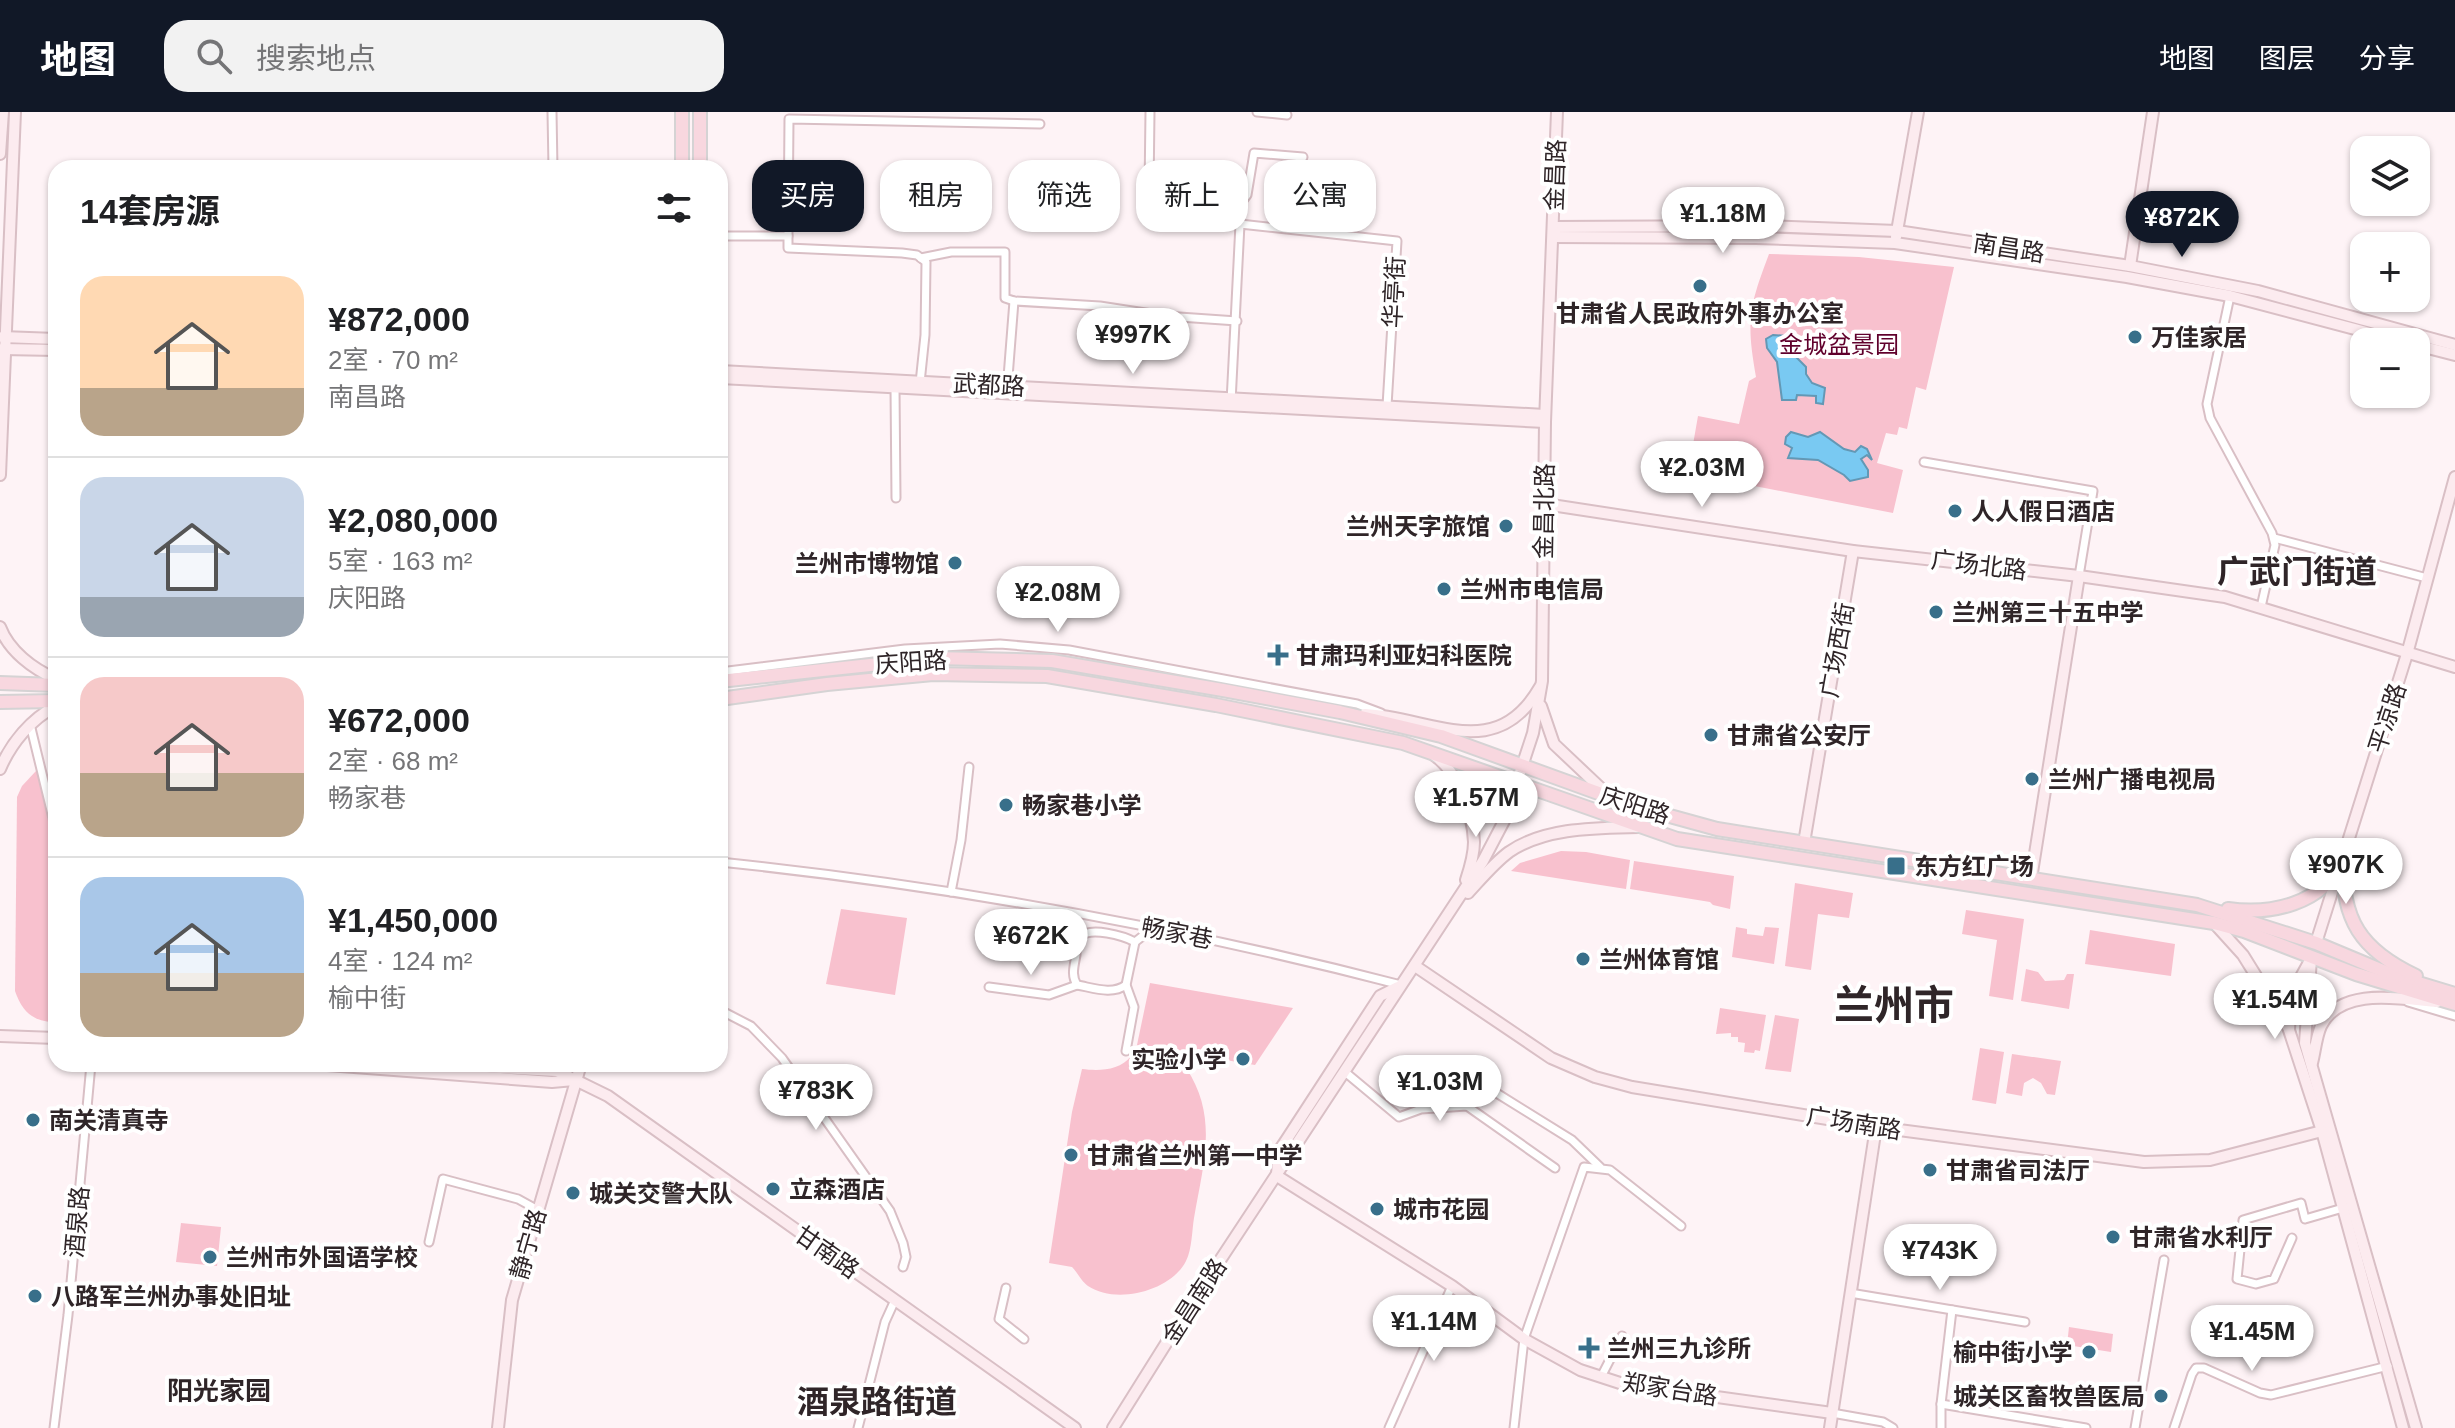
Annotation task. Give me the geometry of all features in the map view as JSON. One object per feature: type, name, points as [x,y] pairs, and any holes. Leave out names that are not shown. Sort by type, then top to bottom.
[{"type":"main road","points":[[682,112],[682,160]]},
{"type":"main road","points":[[700,112],[700,160]]},
{"type":"main road","name":"庆阳路","points":[[728,680],[936,658],[1052,661],[1340,712],[1441,736],[1677,839],[2214,923],[2244,931],[2356,974],[2455,1004]]},
{"type":"main road","name":"庆阳路","points":[[728,698],[933,674],[1031,674],[1216,705],[1403,743],[1717,829],[2197,905],[2316,943],[2395,976],[2455,994]]},
{"type":"main road","points":[[0,683],[48,685]]},
{"type":"main road","points":[[0,702],[48,704]]},
{"type":"main road","points":[[2197,905],[2238,911],[2276,907],[2308,899],[2329,883],[2343,858]]},
{"type":"main road","points":[[2343,858],[2349,911],[2355,929],[2363,940],[2377,954],[2399,968],[2455,994]]},
{"type":"main road","name":"平凉路","points":[[2312,957],[2316,943]]},
{"type":"street","points":[[0,154],[3,112]]},
{"type":"street","points":[[0,475],[3,343],[15,112]]},
{"type":"street","points":[[552,112],[553,160]]},
{"type":"street","points":[[1149,160],[1150,112]]},
{"type":"street","points":[[1257,112],[1287,115]]},
{"type":"street","name":"金昌路","points":[[1553,232],[1557,112]]},
{"type":"street","points":[[1896,237],[1898,192],[1911,112]]},
{"type":"street","points":[[1896,237],[1918,112]]},
{"type":"street","points":[[2130,266],[2153,112]]},
{"type":"street","points":[[920,385],[925,335],[926,262],[917,255],[902,253],[788,248],[789,119],[1040,124]]},
{"type":"street","points":[[1248,189],[1254,153],[1303,157]]},
{"type":"street","name":"华亭街","points":[[1248,225],[1397,241],[1387,406]]},
{"type":"street","points":[[1231,402],[1240,232]]},
{"type":"street","name":"南昌路","points":[[1553,232],[1756,238],[1896,237],[2130,266],[2258,291],[2455,345]]},
{"type":"street","name":"金昌北路","points":[[1520,773],[1540,704],[1542,681],[1545,418],[1553,232]]},
{"type":"street","points":[[728,236],[788,236]]},
{"type":"street","name":"南昌路","points":[[1896,237],[2230,296],[2351,328]]},
{"type":"street","points":[[921,258],[951,252],[1005,252],[1005,298],[1014,301],[1100,306],[1165,316],[1237,321]]},
{"type":"street","points":[[2230,296],[2207,404],[2210,418],[2274,538],[2274,554],[2261,607]]},
{"type":"street","points":[[1007,390],[1014,301]]},
{"type":"street","points":[[3,343],[48,340]]},
{"type":"street","points":[[3,343],[48,349]]},
{"type":"street","points":[[2430,349],[2455,355]]},
{"type":"street","name":"武都路","points":[[728,372],[1007,390],[1545,418]]},
{"type":"street","name":"武都路","points":[[728,378],[895,388],[920,385]]},
{"type":"street","points":[[895,388],[896,498]]},
{"type":"street","name":"武都路","points":[[1231,402],[1387,406],[1545,418]]},
{"type":"street","points":[[1924,462],[2093,491],[2031,879]]},
{"type":"street","name":"平凉路","points":[[2316,943],[2407,654],[2455,477]]},
{"type":"street","name":"广场北路","points":[[1545,504],[1853,551],[2079,576],[2225,597],[2455,667]]},
{"type":"street","points":[[2274,538],[2427,578]]},
{"type":"street","name":"广场西街","points":[[1804,843],[1853,551]]},
{"type":"street","points":[[0,627],[9,643],[32,665],[48,674]]},
{"type":"street","points":[[728,671],[905,649],[1000,644],[1069,650],[1230,679],[1357,704],[1386,715]]},
{"type":"street","points":[[1340,712],[1386,715],[1460,731],[1502,727],[1528,707],[1542,681]]},
{"type":"street","points":[[1540,704],[1554,744],[1610,798]]},
{"type":"street","points":[[0,769],[8,752],[30,724],[48,710]]},
{"type":"street","points":[[30,724],[48,798]]},
{"type":"street","points":[[1403,743],[1444,763],[1455,780],[1468,812],[1474,845],[1467,877],[1455,905]]},
{"type":"street","points":[[951,892],[961,840],[969,767]]},
{"type":"street","name":"金昌南路","points":[[1113,1428],[1182,1318],[1455,905],[1495,840],[1520,773]]},
{"type":"street","points":[[1455,905],[1510,852],[1545,836],[1600,828],[1646,827]]},
{"type":"street","name":"畅家巷","points":[[728,863],[951,892],[1146,927],[1313,962],[1401,985]]},
{"type":"street","points":[[2214,923],[2243,955],[2289,1030]]},
{"type":"street","points":[[1126,1051],[1134,1007],[1126,985],[1135,942],[1144,935],[1146,927]]},
{"type":"street","points":[[1077,985],[1072,976],[1078,939],[1084,934],[1093,932],[1135,942]]},
{"type":"street","name":"平凉路","points":[[2312,957],[2291,995],[2289,1030],[2392,1364],[2416,1428]]},
{"type":"street","name":"平凉路","points":[[2312,957],[2305,1043],[2392,1364],[2403,1428]]},
{"type":"street","name":"广场南路","points":[[1415,966],[1551,1058],[1595,1077],[1632,1087],[1876,1127],[2144,1162],[2180,1162],[2237,1155],[2322,1131]]},
{"type":"street","points":[[989,987],[1049,995],[1077,985],[1111,991],[1126,985]]},
{"type":"street","name":"金昌南路","points":[[1277,1176],[1279,1151],[1380,996],[1401,985]]},
{"type":"street","points":[[2312,1065],[2321,1027],[2343,1005],[2368,998],[2455,1004]]},
{"type":"street","points":[[2398,1000],[2455,1016]]},
{"type":"street","points":[[728,1014],[751,1026],[782,1058],[890,1211],[903,1243],[906,1257],[903,1267]]},
{"type":"street","points":[[0,1036],[48,1038]]},
{"type":"street","name":"酒泉路","points":[[54,1428],[68,1315],[90,1072]]},
{"type":"street","name":"甘南路","points":[[420,1072],[552,1082],[576,1080]]},
{"type":"street","name":"甘南路","points":[[559,1072],[608,1096],[1075,1428]]},
{"type":"street","name":"静宁路","points":[[498,1428],[512,1300],[578,1072]]},
{"type":"street","points":[[1345,1072],[1399,1117],[1421,1109],[1467,1106],[1555,1168]]},
{"type":"street","points":[[1467,1106],[1482,1084],[1572,1140],[1601,1168]]},
{"type":"street","points":[[1830,1428],[1876,1127]]},
{"type":"street","points":[[1514,1428],[1524,1339],[1584,1167],[1610,1170],[1681,1226]]},
{"type":"street","name":"郑家台路","points":[[1277,1176],[1452,1286],[1524,1339],[1580,1370],[1623,1384],[1832,1413]]},
{"type":"street","points":[[429,1242],[443,1179],[518,1199],[538,1210]]},
{"type":"street","points":[[2292,1238],[2274,1279],[2256,1284],[2237,1279],[2243,1220],[2301,1203],[2305,1219],[2343,1208]]},
{"type":"street","points":[[2135,1428],[2164,1260]]},
{"type":"street","points":[[1389,1428],[1452,1286]]},
{"type":"street","points":[[1006,1288],[999,1319],[1024,1339]]},
{"type":"street","points":[[1850,1293],[2025,1322]]},
{"type":"street","points":[[858,1428],[885,1322],[895,1300]]},
{"type":"street","points":[[1941,1428],[1952,1310]]},
{"type":"street","points":[[1601,1377],[1622,1336]]},
{"type":"street","points":[[2174,1428],[2196,1368],[2204,1368],[2271,1395],[2392,1364]]},
{"type":"street","points":[[1941,1404],[2086,1428]]},
{"type":"street","points":[[1832,1413],[1883,1422],[1893,1428]]},
{"type":"green space","name":"金城盆景园","points":[[1769,254],[1859,257],[1954,267],[1926,390],[1916,387],[1907,429],[1899,427],[1897,435],[1886,433],[1877,463],[1903,470],[1893,513],[1688,473],[1698,416],[1739,424],[1749,381],[1756,377],[1751,314]]},
{"type":"green space","points":[[36,771],[41,776],[48,819],[48,1021],[29,1014],[15,991],[17,797],[22,786]]},
{"type":"green space","points":[[1561,851],[1630,860],[1626,889],[1511,871],[1520,863]]},
{"type":"green space","points":[[1634,861],[1734,876],[1730,909],[1710,902],[1630,889]]},
{"type":"green space","points":[[1795,883],[1853,893],[1849,918],[1818,914],[1811,970],[1785,966]]},
{"type":"green space","points":[[841,909],[907,918],[895,995],[826,984]]},
{"type":"green space","points":[[1966,910],[2024,919],[2013,1000],[1989,996],[1997,940],[1962,934]]},
{"type":"green space","points":[[1736,927],[1747,929],[1747,934],[1763,936],[1765,927],[1779,928],[1774,964],[1732,957]]},
{"type":"green space","points":[[2090,930],[2175,944],[2171,976],[2085,964]]},
{"type":"green space","points":[[2026,969],[2038,972],[2045,981],[2064,980],[2067,974],[2074,974],[2069,1009],[2021,1001]]},
{"type":"green space","points":[[1150,983],[1293,1008],[1255,1065],[1137,1045]]},
{"type":"green space","points":[[1720,1008],[1766,1015],[1760,1051],[1744,1052],[1745,1043],[1738,1042],[1738,1037],[1731,1037],[1731,1033],[1716,1034]]},
{"type":"green space","points":[[1775,1015],[1799,1019],[1791,1072],[1765,1069]]},
{"type":"green space","points":[[1980,1048],[2004,1052],[1996,1104],[1972,1100]]},
{"type":"green space","points":[[2012,1054],[2061,1061],[2055,1095],[2047,1094],[2041,1083],[2033,1078],[2024,1083],[2022,1096],[2006,1093]]},
{"type":"green space","points":[[1131,1056],[1186,1068],[1202,1105],[1206,1142],[1186,1261],[1179,1271],[1156,1287],[1142,1292],[1113,1294],[1088,1286],[1072,1267],[1049,1263],[1072,1112],[1082,1069],[1115,1067]]},
{"type":"green space","points":[[181,1223],[221,1227],[217,1266],[176,1262]]},
{"type":"green space","points":[[2069,1327],[2113,1334],[2111,1352],[2067,1345]]},
{"type":"water","points":[[1773,335],[1789,336],[1793,343],[1791,352],[1806,367],[1806,374],[1812,383],[1825,388],[1823,404],[1816,403],[1816,396],[1797,395],[1796,400],[1782,400],[1777,362],[1767,348],[1766,339]]},
{"type":"water","points":[[1791,432],[1808,437],[1820,432],[1844,449],[1855,452],[1861,446],[1867,449],[1872,460],[1867,455],[1861,459],[1868,470],[1868,477],[1850,481],[1818,460],[1788,458],[1792,448],[1785,444]]},
{"type":"place","name":"甘肃省人民政府外事办公室","points":[[1700,286]]},
{"type":"place","name":"万佳家居","points":[[2135,337]]},
{"type":"place","name":"人人假日酒店","points":[[1955,511]]},
{"type":"place","name":"兰州天字旅馆","points":[[1506,526]]},
{"type":"place","name":"兰州市博物馆","points":[[955,563]]},
{"type":"place","name":"兰州市电信局","points":[[1444,589]]},
{"type":"place","name":"兰州第三十五中学","points":[[1936,612]]},
{"type":"place","name":"甘肃玛利亚妇科医院","points":[[1278,655]]},
{"type":"place","name":"甘肃省公安厅","points":[[1711,735]]},
{"type":"place","name":"兰州广播电视局","points":[[2032,779]]},
{"type":"place","name":"畅家巷小学","points":[[1006,805]]},
{"type":"place","name":"东方红广场","points":[[1896,866]]},
{"type":"place","name":"兰州体育馆","points":[[1583,959]]},
{"type":"place","name":"实验小学","points":[[1243,1059]]},
{"type":"place","name":"南关清真寺","points":[[33,1120]]},
{"type":"place","name":"甘肃省兰州第一中学","points":[[1071,1155]]},
{"type":"place","name":"甘肃省司法厅","points":[[1930,1170]]},
{"type":"place","name":"立森酒店","points":[[773,1189]]},
{"type":"place","name":"城关交警大队","points":[[573,1193]]},
{"type":"place","name":"城市花园","points":[[1377,1209]]},
{"type":"place","name":"甘肃省水利厅","points":[[2113,1237]]},
{"type":"place","name":"兰州市外国语学校","points":[[210,1257]]},
{"type":"place","name":"八路军兰州办事处旧址","points":[[35,1296]]},
{"type":"place","name":"兰州三九诊所","points":[[1589,1348]]},
{"type":"place","name":"榆中街小学","points":[[2089,1352]]},
{"type":"place","name":"城关区畜牧兽医局","points":[[2161,1396]]},
{"type":"district","name":"广武门街道","points":[[2297,572]]},
{"type":"district","name":"兰州市","points":[[1894,1005]]},
{"type":"district","name":"阳光家园","points":[[219,1391]]},
{"type":"district","name":"酒泉路街道","points":[[877,1402]]}]
